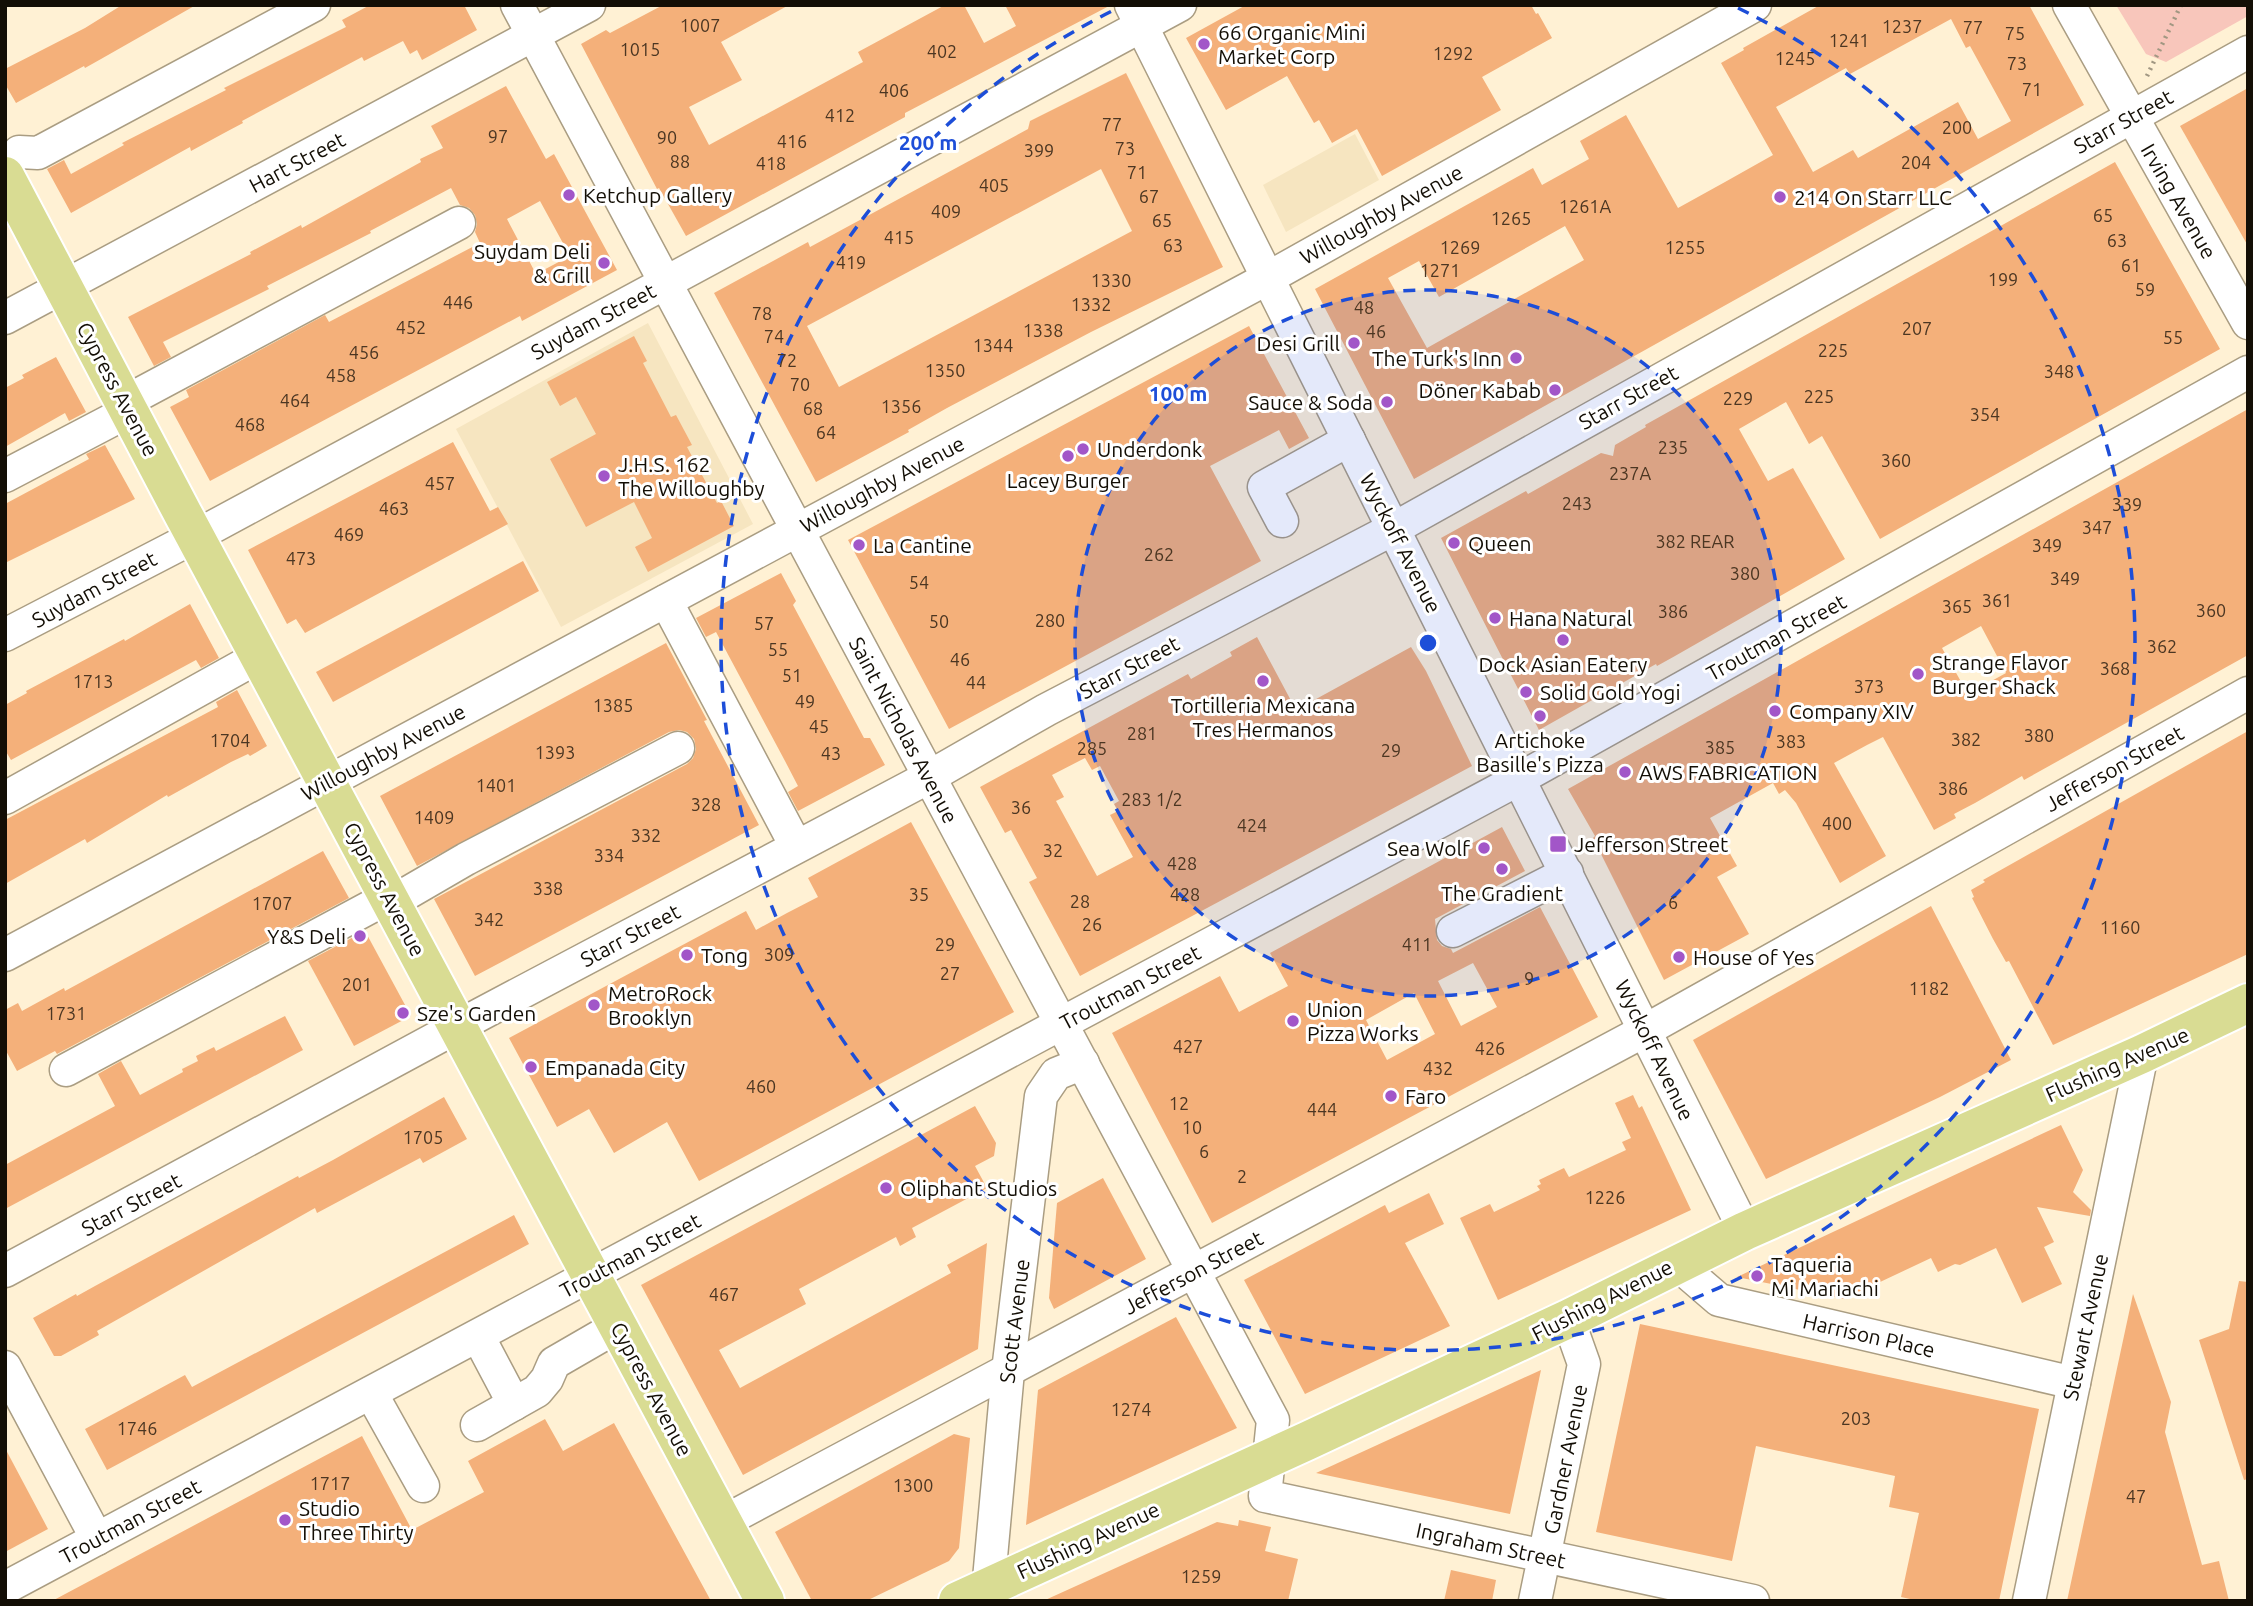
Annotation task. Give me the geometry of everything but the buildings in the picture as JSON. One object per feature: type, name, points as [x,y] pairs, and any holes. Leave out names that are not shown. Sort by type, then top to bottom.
[{"type":"main road","name":"Cypress Avenue","points":[[10,163],[64,287],[127,407],[765,1601]]},
{"type":"main road","name":"Flushing Avenue","points":[[977,1596],[1568,1319],[1676,1263],[2142,1054],[2248,1003]]},
{"type":"street","points":[[10,163],[28,134],[274,5]]},
{"type":"street","points":[[10,163],[38,153],[314,5]]},
{"type":"street","name":"Saint Nicholas Avenue","points":[[517,5],[1273,1420],[1269,1458]]},
{"type":"street","name":"Hart Street","points":[[5,318],[589,5]]},
{"type":"street","name":"Suydam Street","points":[[5,635],[196,536],[665,282],[1137,16],[1180,5]]},
{"type":"street","name":"Willoughby Avenue","points":[[5,955],[1268,278],[1755,5]]},
{"type":"street","name":"Irving Avenue","points":[[2069,5],[2248,323]]},
{"type":"street","name":"Wyckoff Avenue","points":[[1137,16],[1745,1231]]},
{"type":"street","name":"Starr Street","points":[[5,1271],[458,1026],[929,777],[1046,710],[1393,528],[2248,52]]},
{"type":"street","points":[[5,476],[459,223]]},
{"type":"street","name":"Troutman Street","points":[[5,1588],[1519,779],[2248,372]]},
{"type":"street","points":[[1282,521],[1264,487],[1349,440]]},
{"type":"street","points":[[666,601],[796,846]]},
{"type":"street","points":[[5,798],[260,656]]},
{"type":"street","name":"Jefferson Street","points":[[723,1522],[1646,1030],[2248,693]]},
{"type":"street","points":[[66,1070],[678,748]]},
{"type":"street","points":[[1453,932],[1567,873]]},
{"type":"street","name":"Stewart Avenue","points":[[2029,1601],[2142,1054]]},
{"type":"street","name":"Scott Avenue","points":[[977,1596],[1008,1371],[1041,1096],[1056,1074],[1083,1063]]},
{"type":"street","name":"Harrison Place","points":[[1676,1263],[1719,1300],[2074,1383]]},
{"type":"street","name":"Gardner Avenue","points":[[1535,1601],[1584,1364],[1568,1319]]},
{"type":"street","points":[[477,1425],[537,1391],[547,1379],[554,1363],[618,1326]]},
{"type":"street","points":[[478,1336],[514,1404]]},
{"type":"street","points":[[5,1367],[97,1539]]},
{"type":"street","points":[[371,1393],[423,1486]]},
{"type":"street","name":"Ingraham Street","points":[[1269,1458],[1265,1496],[1754,1601]]},
{"type":"path","points":[[2145,80],[2181,5]]},
{"type":"shaded area","points":[[2116,5],[2248,5],[2248,16],[2166,62],[2146,54]]},
{"type":"shaded area","points":[[1355,134],[1379,180],[1286,232],[1263,185]]},
{"type":"shaded area","name":"J.H.S. 162 The Willoughby","points":[[648,323],[753,524],[561,627],[456,429]]},
{"type":"place","name":"66 Organic Mini Market Corp","points":[[1204,44]]},
{"type":"place","name":"Ketchup Gallery","points":[[569,195]]},
{"type":"place","name":"214 On Starr LLC","points":[[1780,197]]},
{"type":"place","name":"Suydam Deli & Grill","points":[[604,263]]},
{"type":"place","name":"Desi Grill","points":[[1354,343]]},
{"type":"place","name":"The Turk's Inn","points":[[1516,358]]},
{"type":"place","name":"Döner Kabab","points":[[1555,390]]},
{"type":"place","name":"Sauce & Soda","points":[[1387,402]]},
{"type":"place","name":"Underdonk","points":[[1083,449]]},
{"type":"place","name":"Lacey Burger","points":[[1068,456]]},
{"type":"place","name":"J.H.S. 162 The Willoughby","points":[[604,476]]},
{"type":"place","name":"Queen","points":[[1454,543]]},
{"type":"place","name":"La Cantine","points":[[859,545]]},
{"type":"place","name":"Hana Natural","points":[[1495,618]]},
{"type":"place","name":"Dock Asian Eatery","points":[[1563,640]]},
{"type":"place","name":"Strange Flavor Burger Shack","points":[[1918,674]]},
{"type":"place","name":"Tortilleria Mexicana Tres Hermanos","points":[[1263,681]]},
{"type":"place","name":"Solid Gold Yogi","points":[[1526,692]]},
{"type":"place","name":"Company XIV","points":[[1775,711]]},
{"type":"place","name":"Artichoke Basille's Pizza","points":[[1540,716]]},
{"type":"place","name":"AWS FABRICATION","points":[[1625,772]]},
{"type":"place","name":"Jefferson Street","points":[[1558,844]]},
{"type":"place","name":"Sea Wolf","points":[[1484,848]]},
{"type":"place","name":"The Gradient","points":[[1502,869]]},
{"type":"place","name":"Y&S Deli","points":[[360,936]]},
{"type":"place","name":"Tong","points":[[687,955]]},
{"type":"place","name":"House of Yes","points":[[1679,957]]},
{"type":"place","name":"MetroRock Brooklyn","points":[[594,1005]]},
{"type":"place","name":"Sze's Garden","points":[[403,1013]]},
{"type":"place","name":"Union Pizza Works","points":[[1293,1021]]},
{"type":"place","name":"Empanada City","points":[[531,1067]]},
{"type":"place","name":"Faro","points":[[1391,1096]]},
{"type":"place","name":"Oliphant Studios","points":[[886,1188]]},
{"type":"place","name":"Taqueria Mi Mariachi","points":[[1757,1276]]},
{"type":"place","name":"Studio Three Thirty","points":[[285,1520]]}]
